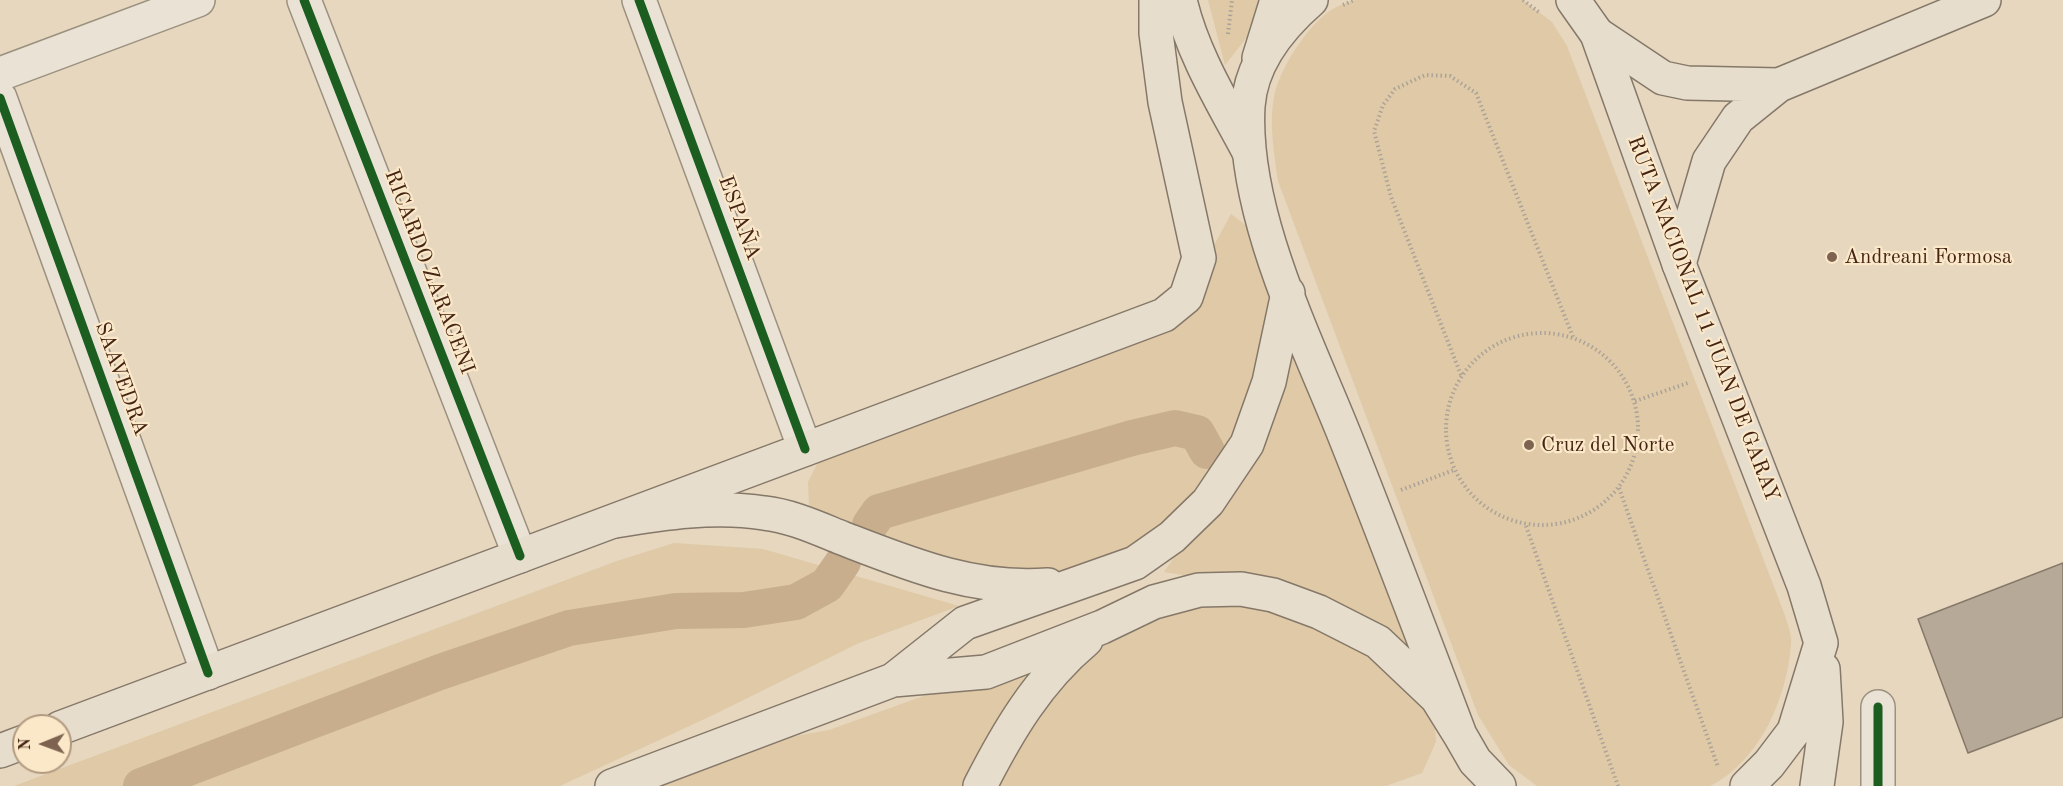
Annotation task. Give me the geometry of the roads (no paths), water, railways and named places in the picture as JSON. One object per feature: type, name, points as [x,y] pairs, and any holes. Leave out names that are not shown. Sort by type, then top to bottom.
[{"type":"main road","points":[[72,724],[1164,315],[1186,297],[1199,258],[1165,102],[1156,33],[1156,0]]},
{"type":"main road","points":[[1180,0],[1184,18],[1215,88],[1248,150]]},
{"type":"main road","points":[[1277,0],[1255,69],[1248,104],[1248,150],[1261,214],[1288,293],[1371,501],[1460,735]]},
{"type":"main road","name":"RUTA NACIONAL 11 JUAN DE GARAY","points":[[1573,0],[1597,34],[1679,264],[1804,586],[1821,643],[1826,722],[1817,786]]},
{"type":"main road","points":[[1679,264],[1709,160],[1738,117],[1779,85],[1984,0]]},
{"type":"main road","points":[[1255,69],[1288,20],[1325,3]]},
{"type":"main road","points":[[1597,34],[1664,78],[1687,83],[1779,85]]},
{"type":"main road","points":[[893,680],[965,623],[1135,563],[1172,537],[1208,502],[1247,444],[1269,382],[1288,293]]},
{"type":"main road","points":[[615,521],[673,512],[764,513],[804,523],[924,568],[978,583],[1028,586],[1077,582]]},
{"type":"main road","points":[[612,786],[893,680],[986,672],[1102,627],[1154,602],[1199,590],[1241,589],[1274,595],[1319,612],[1378,642],[1437,698],[1475,761],[1494,784]]},
{"type":"main road","points":[[980,786],[1007,733],[1044,681],[1065,658],[1102,627]]},
{"type":"main road","points":[[1747,786],[1769,764],[1794,731],[1821,643]]},
{"type":"street","points":[[0,74],[198,0]]},
{"type":"street","name":"RICARDO ZARACENI","points":[[304,0],[520,556]]},
{"type":"street","name":"ESPAÑA","points":[[639,0],[805,449]]},
{"type":"street","name":"SAAVEDRA","points":[[0,98],[208,673]]},
{"type":"street","points":[[1878,707],[1878,786]]},
{"type":"waterway","points":[[870,525],[879,512],[1132,438],[1175,428],[1197,433],[1207,451]]},
{"type":"waterway","points":[[141,786],[440,672],[569,628],[676,611],[744,610],[796,602],[827,585],[843,562]]},
{"type":"place","name":"Andreani Formosa","points":[[1832,257]]},
{"type":"place","name":"Cruz del Norte","points":[[1529,445]]}]
